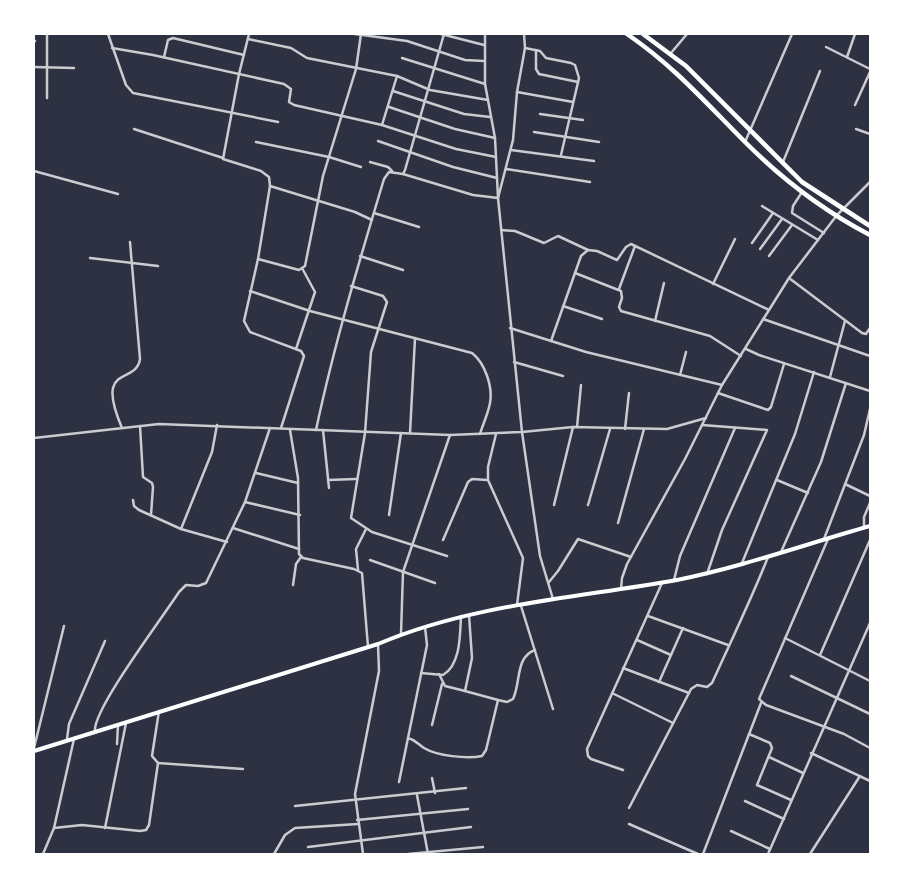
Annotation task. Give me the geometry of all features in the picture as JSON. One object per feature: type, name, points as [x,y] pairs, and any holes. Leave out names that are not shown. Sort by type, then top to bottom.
[{"type":"highway","points":[[627,34],[679,73],[745,142],[802,192],[870,236]]},
{"type":"highway","points":[[643,34],[649,36],[671,53],[724,104],[750,133],[802,182],[870,226]]},
{"type":"main road","points":[[34,749],[378,644],[401,634],[461,616],[707,574],[870,526]]},
{"type":"street","points":[[47,34],[47,98]]},
{"type":"street","points":[[108,34],[126,85],[133,93],[278,122]]},
{"type":"street","points":[[223,158],[239,74],[249,34]]},
{"type":"street","points":[[355,34],[407,41],[470,61],[484,62]]},
{"type":"street","points":[[258,259],[299,270],[306,261],[329,157],[356,69],[361,34]]},
{"type":"street","points":[[403,174],[425,100],[430,90],[443,34],[484,46]]},
{"type":"street","points":[[485,34],[485,84],[495,138],[498,198],[522,432],[537,539],[554,601]]},
{"type":"street","points":[[498,198],[511,150],[517,92],[525,48],[524,34]]},
{"type":"street","points":[[671,53],[687,34]]},
{"type":"street","points":[[745,142],[792,34]]},
{"type":"street","points":[[847,58],[855,34]]},
{"type":"street","points":[[164,57],[168,40],[173,38],[244,55]]},
{"type":"street","points":[[248,38],[291,48],[307,58],[397,76],[430,90],[488,100]]},
{"type":"street","points":[[826,47],[870,70],[855,105]]},
{"type":"street","points":[[112,48],[164,57],[287,85],[291,89],[291,104],[382,125],[456,149],[496,157]]},
{"type":"street","points":[[525,48],[542,52],[546,58],[573,64],[579,75],[561,156]]},
{"type":"street","points":[[536,50],[536,69],[539,74],[578,82]]},
{"type":"street","points":[[402,58],[485,84]]},
{"type":"street","points":[[34,67],[74,68]]},
{"type":"street","points":[[782,163],[820,71]]},
{"type":"street","points":[[382,125],[397,76]]},
{"type":"street","points":[[393,91],[464,114],[490,117]]},
{"type":"street","points":[[517,92],[573,102]]},
{"type":"street","points":[[389,107],[455,129],[495,138]]},
{"type":"street","points":[[540,114],[583,120]]},
{"type":"street","points":[[134,129],[223,158],[269,176],[270,186],[258,259],[244,316],[246,328],[259,336],[296,349],[302,353],[303,362],[281,429]]},
{"type":"street","points":[[856,129],[870,134]]},
{"type":"street","points":[[534,132],[599,142]]},
{"type":"street","points":[[378,141],[452,168],[497,178]]},
{"type":"street","points":[[256,142],[329,157],[361,167]]},
{"type":"street","points":[[511,150],[594,161]]},
{"type":"street","points":[[370,162],[388,167],[392,171],[473,195],[498,198]]},
{"type":"street","points":[[506,170],[590,182]]},
{"type":"street","points":[[34,171],[118,194]]},
{"type":"street","points":[[316,430],[351,286],[384,179],[392,171]]},
{"type":"street","points":[[621,589],[622,578],[631,557],[722,385],[789,278],[841,209],[870,182]]},
{"type":"street","points":[[270,186],[355,212],[372,220]]},
{"type":"street","points":[[802,192],[793,206],[792,213],[824,232]]},
{"type":"street","points":[[762,206],[818,240]]},
{"type":"street","points":[[374,213],[419,227]]},
{"type":"street","points":[[752,242],[773,213]]},
{"type":"street","points":[[760,249],[782,219]]},
{"type":"street","points":[[769,256],[792,225]]},
{"type":"street","points":[[501,230],[512,230],[544,242],[558,236],[588,250],[597,251],[617,260],[628,245],[635,246],[769,310]]},
{"type":"street","points":[[713,284],[735,239]]},
{"type":"street","points":[[122,428],[114,409],[112,388],[114,381],[137,367],[140,359],[130,242]]},
{"type":"street","points":[[619,289],[635,246]]},
{"type":"street","points":[[551,340],[581,256],[588,250]]},
{"type":"street","points":[[360,256],[403,270]]},
{"type":"street","points":[[90,258],[158,266]]},
{"type":"street","points":[[296,349],[314,300],[314,287],[302,268]]},
{"type":"street","points":[[575,273],[619,289],[622,293],[619,307],[621,311],[710,336],[741,356]]},
{"type":"street","points":[[789,278],[845,321],[870,336]]},
{"type":"street","points":[[655,321],[664,283]]},
{"type":"street","points":[[351,286],[386,298],[386,306],[370,359],[365,433],[351,518],[366,529],[447,556]]},
{"type":"street","points":[[250,292],[310,311],[472,353],[481,362],[490,403],[480,434]]},
{"type":"street","points":[[563,306],[602,319]]},
{"type":"street","points":[[763,319],[870,356]]},
{"type":"street","points":[[830,377],[845,321]]},
{"type":"street","points":[[510,328],[586,352],[722,385]]},
{"type":"street","points":[[866,334],[870,328]]},
{"type":"street","points":[[410,433],[415,338]]},
{"type":"street","points":[[746,349],[784,364],[870,391]]},
{"type":"street","points":[[680,375],[686,352]]},
{"type":"street","points":[[514,362],[563,376]]},
{"type":"street","points":[[718,393],[768,410],[772,407],[784,364]]},
{"type":"street","points":[[742,563],[795,434],[814,372]]},
{"type":"street","points":[[781,552],[821,462],[846,383]]},
{"type":"street","points":[[554,504],[575,427],[581,385]]},
{"type":"street","points":[[625,429],[629,393]]},
{"type":"street","points":[[703,854],[761,703],[760,695],[826,538],[864,435],[870,409]]},
{"type":"street","points":[[34,438],[140,426],[217,425],[290,430],[450,435],[496,434],[575,427],[644,430],[681,426],[706,418]]},
{"type":"street","points":[[181,529],[212,452],[217,425]]},
{"type":"street","points":[[702,425],[767,430],[722,530],[707,574]]},
{"type":"street","points":[[140,426],[143,477],[152,483],[153,488],[151,516]]},
{"type":"street","points":[[95,731],[96,720],[114,688],[179,592],[186,586],[198,586],[206,583],[245,502],[270,428]]},
{"type":"street","points":[[674,580],[680,556],[735,428]]},
{"type":"street","points":[[588,505],[610,429]]},
{"type":"street","points":[[290,430],[298,483],[300,515],[298,533],[301,557],[296,564],[293,585]]},
{"type":"street","points":[[323,430],[329,488]]},
{"type":"street","points":[[618,523],[644,430]]},
{"type":"street","points":[[389,515],[401,433]]},
{"type":"street","points":[[496,434],[488,467],[488,480],[523,558],[519,606],[553,709]]},
{"type":"street","points":[[401,634],[403,572],[450,435]]},
{"type":"street","points":[[864,435],[870,437]]},
{"type":"street","points":[[256,473],[298,483]]},
{"type":"street","points":[[328,480],[356,479]]},
{"type":"street","points":[[443,540],[468,482],[472,479],[488,480]]},
{"type":"street","points":[[776,480],[808,493]]},
{"type":"street","points":[[845,484],[870,496]]},
{"type":"street","points":[[133,500],[136,508],[151,516],[181,529],[227,542]]},
{"type":"street","points":[[245,502],[300,515]]},
{"type":"street","points":[[864,527],[864,518],[870,503]]},
{"type":"street","points":[[234,528],[300,549]]},
{"type":"street","points":[[358,571],[356,550],[366,529]]},
{"type":"street","points":[[549,582],[578,539],[631,557]]},
{"type":"street","points":[[820,655],[870,540]]},
{"type":"street","points":[[629,808],[689,693],[694,686],[710,686],[751,600],[769,556]]},
{"type":"street","points":[[301,557],[358,571],[364,577],[368,646]]},
{"type":"street","points":[[370,560],[435,583]]},
{"type":"street","points":[[623,770],[591,759],[587,752],[662,582]]},
{"type":"street","points":[[465,691],[472,658],[469,615]]},
{"type":"street","points":[[421,673],[443,675],[449,670],[457,652],[461,616]]},
{"type":"street","points":[[648,616],[728,645]]},
{"type":"street","points":[[768,854],[836,696],[870,623]]},
{"type":"street","points":[[34,749],[64,626]]},
{"type":"street","points":[[399,782],[427,639],[425,627]]},
{"type":"street","points":[[659,682],[683,628]]},
{"type":"street","points":[[785,638],[870,681]]},
{"type":"street","points":[[637,640],[671,655]]},
{"type":"street","points":[[67,739],[69,724],[105,641]]},
{"type":"street","points":[[362,854],[362,842],[354,802],[379,671],[378,644]]},
{"type":"street","points":[[442,684],[507,702],[513,699],[523,659],[528,653],[535,650]]},
{"type":"street","points":[[623,668],[689,693]]},
{"type":"street","points":[[432,725],[442,684],[439,674]]},
{"type":"street","points":[[791,676],[870,714]]},
{"type":"street","points":[[612,693],[674,723]]},
{"type":"street","points":[[408,738],[417,741],[425,749],[463,758],[482,756],[486,750],[498,700]]},
{"type":"street","points":[[761,703],[824,727],[870,748]]},
{"type":"street","points":[[158,711],[152,756],[158,763],[244,769]]},
{"type":"street","points":[[105,828],[126,721]]},
{"type":"street","points":[[117,744],[118,724]]},
{"type":"street","points":[[749,734],[772,745],[758,784],[792,800]]},
{"type":"street","points":[[43,854],[54,828],[75,737]]},
{"type":"street","points":[[811,753],[870,781]]},
{"type":"street","points":[[769,757],[803,773]]},
{"type":"street","points":[[54,828],[76,825],[146,830],[158,763]]},
{"type":"street","points":[[810,854],[860,776]]},
{"type":"street","points":[[432,778],[435,793]]},
{"type":"street","points":[[296,806],[354,802],[466,788]]},
{"type":"street","points":[[417,795],[427,853]]},
{"type":"street","points":[[745,801],[784,819]]},
{"type":"street","points":[[274,854],[285,835],[295,828],[468,809]]},
{"type":"street","points":[[629,824],[698,854]]},
{"type":"street","points":[[308,847],[362,842],[471,827]]},
{"type":"street","points":[[731,831],[770,849]]},
{"type":"street","points":[[408,854],[483,846]]}]
